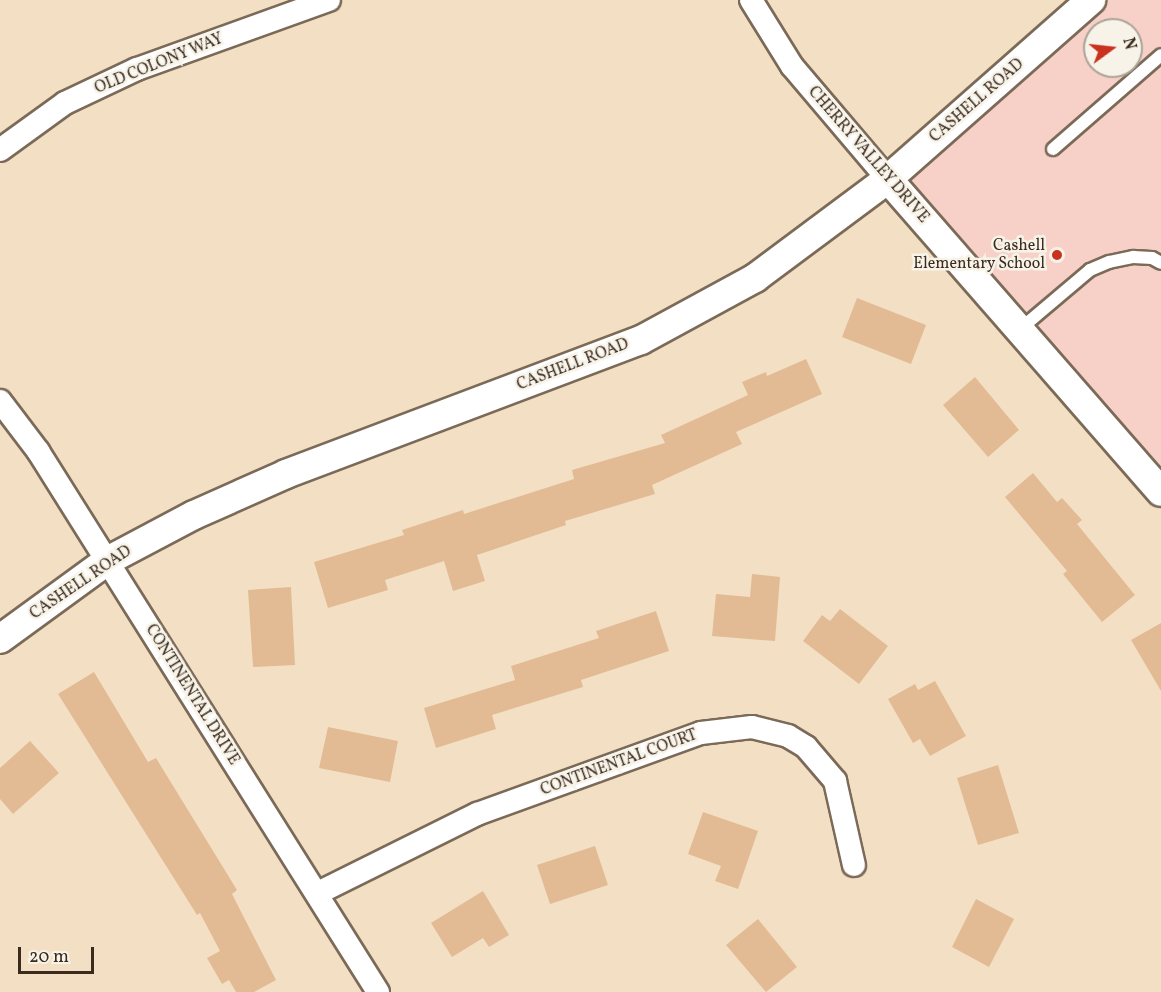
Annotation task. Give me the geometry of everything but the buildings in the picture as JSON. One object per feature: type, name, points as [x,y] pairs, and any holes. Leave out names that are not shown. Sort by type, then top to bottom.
[{"type":"street","name":"OLD COLONY WAY","points":[[0,150],[65,103],[128,73],[329,0]]},
{"type":"street","name":"CHERRY VALLEY DRIVE","points":[[751,0],[792,66],[1161,492]]},
{"type":"street","name":"CASHELL ROAD","points":[[0,639],[107,561],[194,515],[286,474],[641,339],[755,278],[888,179],[1091,0]]},
{"type":"street","name":"CONTINENTAL DRIVE","points":[[0,401],[38,451],[318,893],[378,992]]},
{"type":"street","name":"CONTINENTAL COURT","points":[[318,893],[477,814],[701,733],[752,727],[788,736],[806,747],[835,781],[854,865]]},
{"type":"lane","points":[[1053,149],[1161,55]]},
{"type":"lane","points":[[1019,330],[1090,270],[1109,262],[1132,257],[1152,258],[1161,263]]},
{"type":"shaded area","name":"Cashell Elementary School","points":[[1091,0],[1161,0],[1161,492],[888,179]]},
{"type":"place","name":"Cashell Elementary School","points":[[1057,255]]}]
